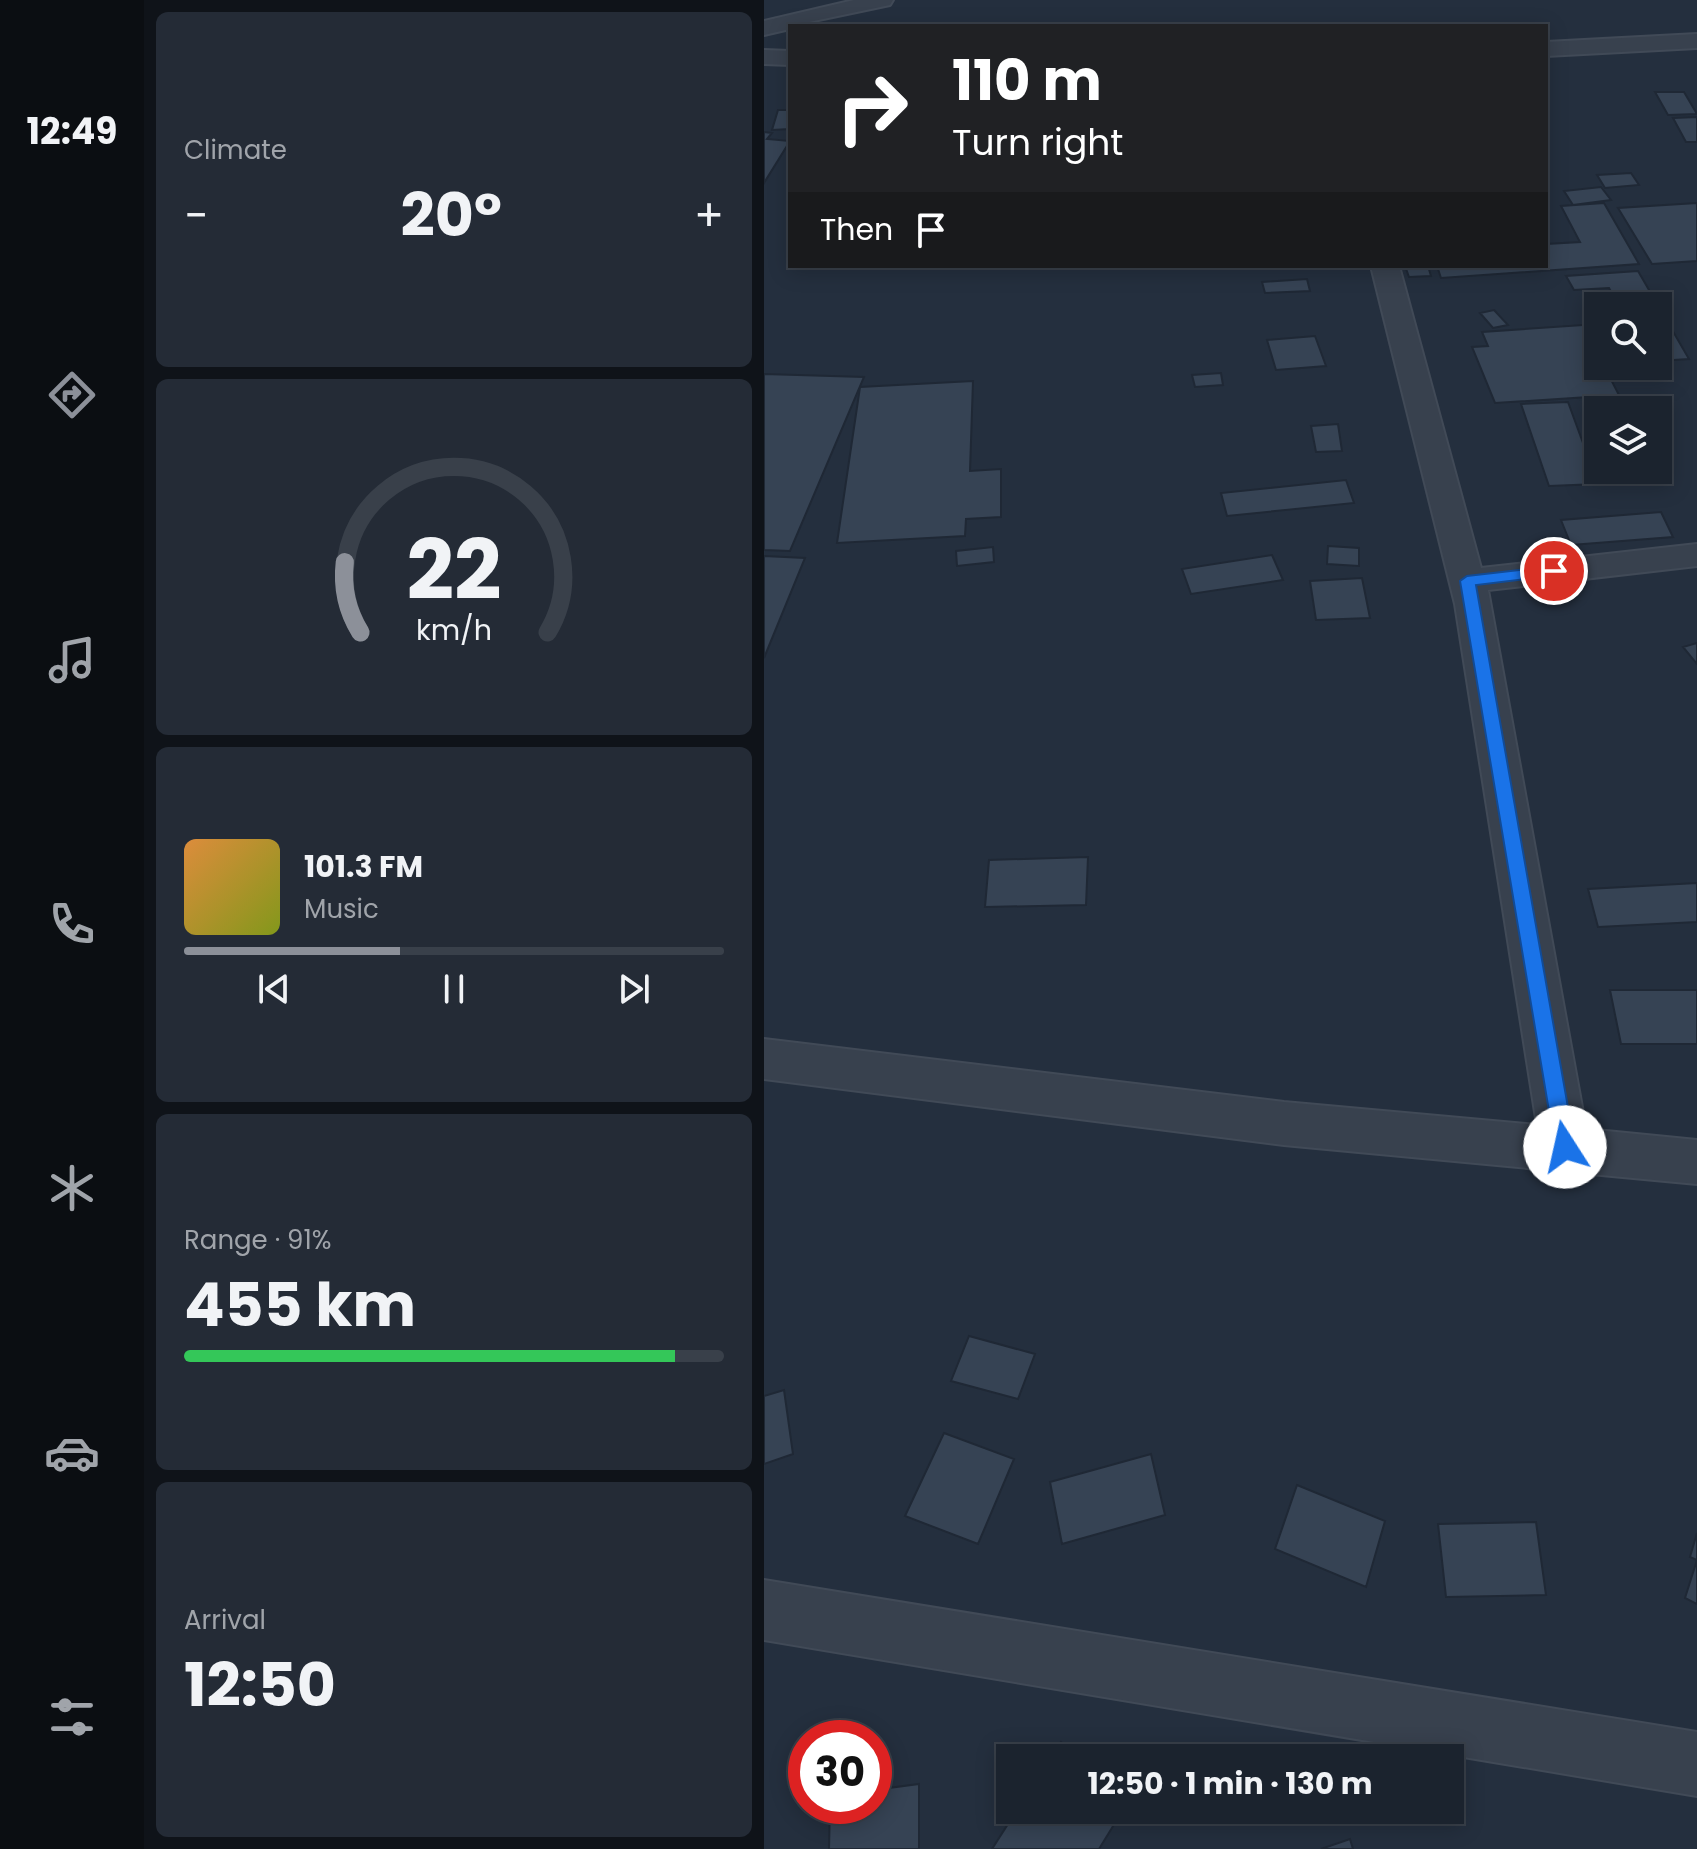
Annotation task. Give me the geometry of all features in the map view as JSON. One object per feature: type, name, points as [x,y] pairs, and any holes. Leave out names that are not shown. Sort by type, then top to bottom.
[{"type":"street","points":[[764,28],[882,0]]},
{"type":"street","points":[[1548,49],[1697,41]]},
{"type":"street","points":[[764,57],[788,58]]},
{"type":"street","points":[[1386,268],[1467,581],[1565,1147]]},
{"type":"street","points":[[1467,581],[1697,555]]},
{"type":"street","points":[[764,1059],[883,1071],[1359,1132],[1565,1147],[1697,1162]]},
{"type":"street","points":[[764,1610],[1697,1764]]},
{"type":"building","points":[[1655,92],[1684,92],[1697,114],[1668,115]]},
{"type":"building","points":[[778,110],[788,110],[788,129],[772,130]]},
{"type":"building","points":[[1697,117],[1697,142],[1686,142],[1673,118]]},
{"type":"building","points":[[764,132],[772,133],[767,139],[788,141],[788,144],[764,183]]},
{"type":"building","points":[[1631,173],[1639,185],[1605,188],[1597,175]]},
{"type":"building","points":[[1601,187],[1611,200],[1573,205],[1564,191]]},
{"type":"building","points":[[1604,203],[1639,264],[1441,278],[1438,268],[1548,268],[1548,244],[1580,242],[1561,206]]},
{"type":"building","points":[[1697,203],[1697,261],[1652,264],[1618,208]]},
{"type":"building","points":[[1406,268],[1429,268],[1431,276],[1409,277]]},
{"type":"building","points":[[1638,271],[1650,292],[1611,292],[1609,288],[1574,290],[1566,276]]},
{"type":"building","points":[[1307,279],[1310,291],[1265,293],[1262,282]]},
{"type":"building","points":[[1494,310],[1508,325],[1493,328],[1480,313]]},
{"type":"building","points":[[1584,325],[1584,380],[1611,380],[1619,395],[1495,403],[1472,347],[1488,346],[1482,332]]},
{"type":"building","points":[[1672,330],[1689,359],[1672,360]]},
{"type":"building","points":[[1315,336],[1326,366],[1276,370],[1267,340]]},
{"type":"building","points":[[1221,373],[1223,385],[1195,387],[1192,375]]},
{"type":"building","points":[[764,374],[864,377],[790,551],[764,550]]},
{"type":"building","points":[[973,381],[970,471],[1001,469],[1001,517],[966,519],[965,536],[837,543],[860,387]]},
{"type":"building","points":[[1568,402],[1584,446],[1584,484],[1598,484],[1549,486],[1521,404]]},
{"type":"building","points":[[1338,424],[1342,451],[1316,452],[1311,426]]},
{"type":"building","points":[[1346,480],[1354,503],[1227,516],[1221,493]]},
{"type":"building","points":[[1661,512],[1673,537],[1571,545],[1561,520]]},
{"type":"building","points":[[1328,546],[1359,548],[1359,566],[1327,564]]},
{"type":"building","points":[[993,547],[994,562],[957,566],[956,551]]},
{"type":"building","points":[[1272,555],[1283,580],[1191,594],[1182,569]]},
{"type":"building","points":[[764,556],[805,558],[764,658]]},
{"type":"building","points":[[1362,578],[1370,618],[1316,620],[1310,581]]},
{"type":"building","points":[[1697,643],[1697,664],[1683,647]]},
{"type":"building","points":[[1088,857],[1086,905],[985,907],[989,860]]},
{"type":"building","points":[[1697,883],[1697,922],[1598,927],[1588,889]]},
{"type":"building","points":[[1610,990],[1697,990],[1697,1044],[1621,1044]]},
{"type":"building","points":[[969,1336],[1035,1354],[1018,1399],[951,1381]]},
{"type":"building","points":[[784,1390],[793,1454],[764,1464],[764,1396]]},
{"type":"building","points":[[944,1433],[1014,1459],[978,1544],[905,1516]]},
{"type":"building","points":[[1151,1454],[1165,1515],[1062,1544],[1050,1482]]},
{"type":"building","points":[[1297,1485],[1385,1521],[1366,1587],[1275,1549]]},
{"type":"building","points":[[1536,1522],[1546,1595],[1446,1597],[1438,1524]]},
{"type":"building","points":[[1697,1533],[1697,1560],[1690,1557]]},
{"type":"building","points":[[1697,1560],[1697,1604],[1685,1598]]},
{"type":"building","points":[[919,1784],[919,1849],[829,1849],[830,1824],[892,1824],[892,1788]]},
{"type":"building","points":[[1008,1824],[1114,1824],[1099,1849],[992,1849]]},
{"type":"building","points":[[1350,1839],[1353,1849],[1321,1849]]},
{"type":"route","points":[[1554,571],[1467,581],[1565,1147]]}]
